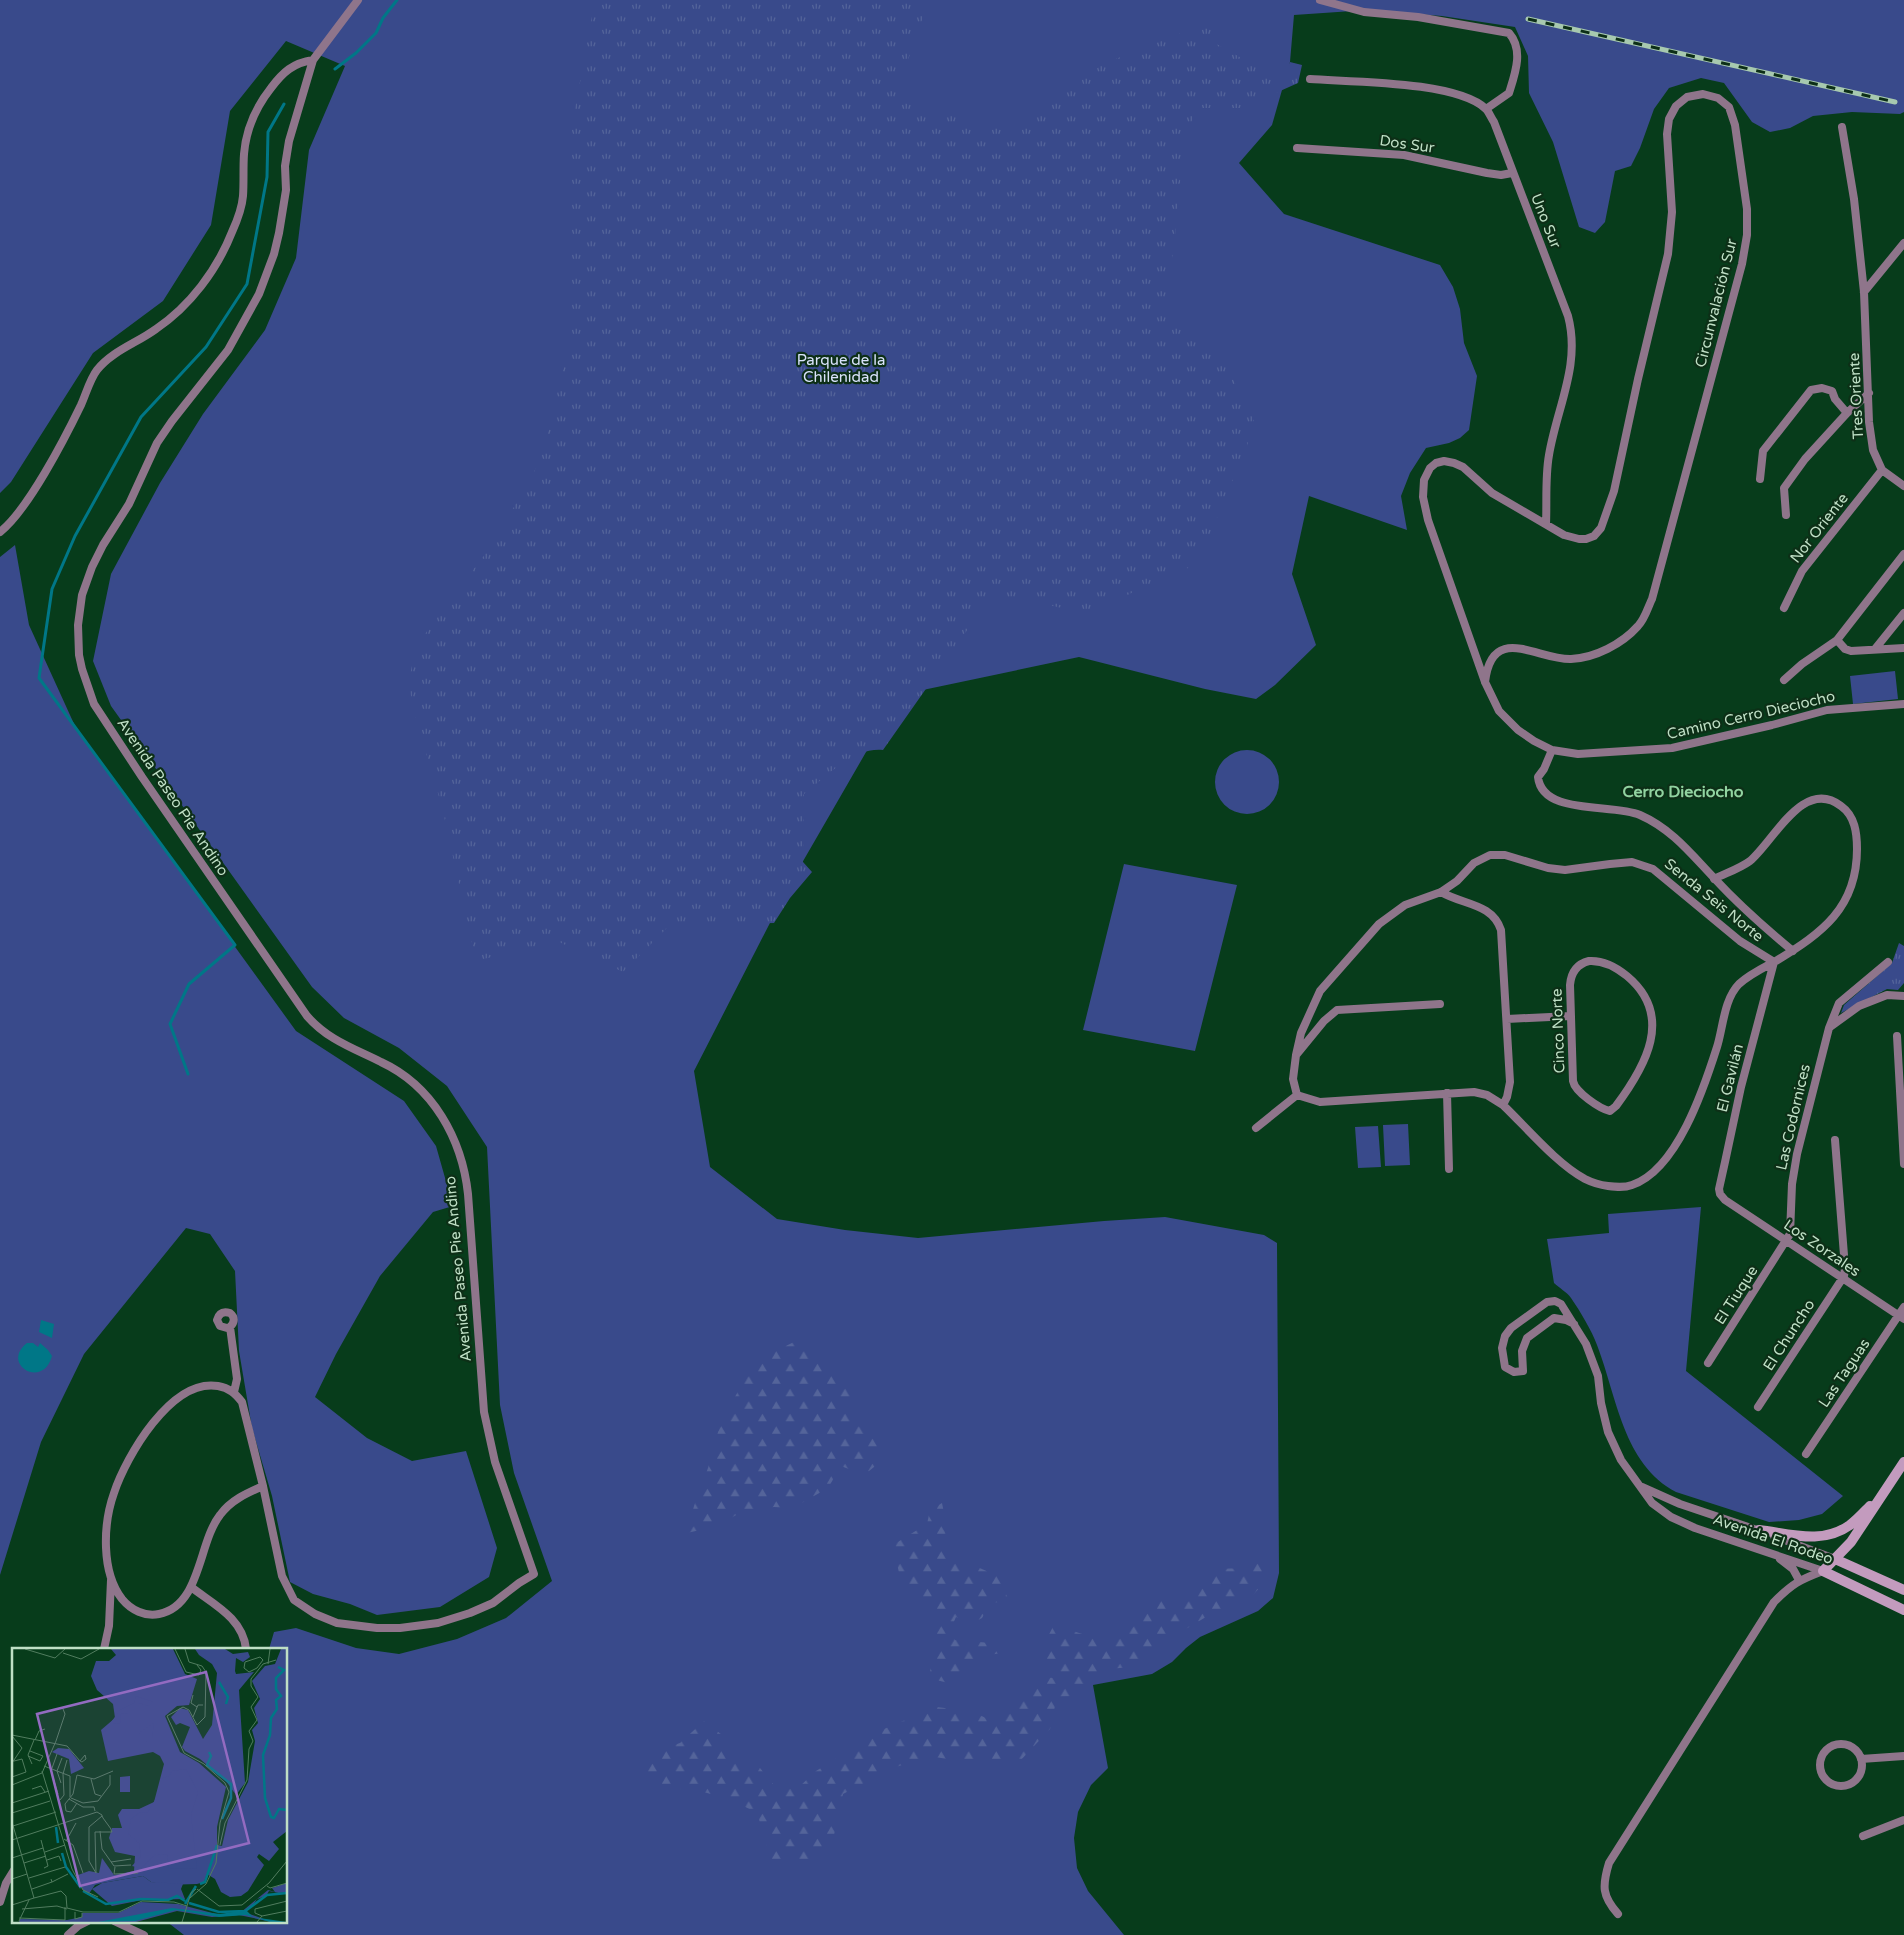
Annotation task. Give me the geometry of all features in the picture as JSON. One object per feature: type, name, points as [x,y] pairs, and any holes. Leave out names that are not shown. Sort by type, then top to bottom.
[{"type":"street","name":"Avenida Paseo Pie Andino","points":[[263,1486],[282,1576],[294,1600],[315,1614],[337,1623],[377,1628],[400,1628],[438,1623],[470,1613],[493,1603],[534,1574],[496,1462],[484,1412],[468,1194],[464,1164],[454,1136],[429,1099],[408,1078],[382,1062],[334,1040],[319,1029],[307,1016],[142,777],[94,704],[85,681],[79,655],[78,625],[82,595],[103,545],[129,504],[157,443],[228,350],[250,314],[274,254],[286,190],[285,166],[289,141],[313,60],[358,0]]},
{"type":"street","points":[[1310,79],[1406,86],[1449,92],[1472,100],[1486,109],[1510,93],[1518,64],[1516,40],[1509,33],[1418,17],[1364,12],[1320,0]]},
{"type":"street","points":[[0,532],[24,505],[47,468],[82,404],[97,371],[120,350],[156,330],[170,319],[195,293],[211,272],[225,248],[243,198],[246,142],[256,111],[266,94],[283,74],[299,62],[313,60]]},
{"type":"street","name":"Circunvalación Sur","points":[[1703,94],[1718,98],[1729,107],[1735,125],[1747,209],[1745,249],[1652,599],[1639,626],[1601,652],[1585,657],[1563,659],[1527,649],[1510,648],[1493,658],[1488,667],[1485,682],[1426,512],[1422,491],[1425,475],[1430,468],[1440,462],[1458,464],[1486,488],[1564,535],[1586,539],[1594,536],[1601,528],[1614,491],[1668,254],[1672,212],[1666,134],[1669,119],[1676,106],[1687,97],[1703,94]]},
{"type":"street","name":"Uno Sur","points":[[1486,109],[1494,122],[1568,316],[1572,332],[1572,363],[1567,390],[1549,456],[1546,524]]},
{"type":"street","name":"Tres Oriente","points":[[1842,127],[1854,199],[1864,292],[1869,422],[1873,450],[1882,470]]},
{"type":"street","name":"Dos Sur","points":[[1297,148],[1404,155],[1487,173],[1501,175],[1512,173]]},
{"type":"street","points":[[1864,292],[1904,243]]},
{"type":"street","points":[[1760,479],[1763,451],[1811,390],[1822,388],[1832,391],[1835,399],[1848,413]]},
{"type":"street","points":[[1786,515],[1784,488],[1805,459],[1869,393]]},
{"type":"street","points":[[1882,470],[1904,486]]},
{"type":"street","name":"Nor Oriente","points":[[1784,608],[1802,571],[1882,470]]},
{"type":"street","points":[[1784,680],[1802,664],[1837,640],[1904,554]]},
{"type":"street","points":[[1875,649],[1904,613]]},
{"type":"street","points":[[1837,640],[1845,649],[1851,651],[1904,648]]},
{"type":"street","name":"Camino Cerro Dieciocho","points":[[1485,682],[1495,704],[1511,724],[1529,738],[1552,750],[1578,754],[1672,748],[1828,710],[1904,704]]},
{"type":"street","points":[[1552,750],[1544,769],[1538,777],[1539,785],[1550,798],[1582,806],[1620,809],[1640,814],[1664,828],[1687,848],[1714,879],[1754,919],[1793,950]]},
{"type":"street","points":[[1256,1128],[1297,1095],[1320,1102],[1447,1093],[1481,1093],[1503,1105],[1561,1161],[1584,1179],[1599,1184],[1621,1187],[1632,1185],[1643,1179],[1661,1164],[1690,1120],[1716,1049],[1733,992],[1749,976],[1822,930],[1840,909],[1851,889],[1856,871],[1857,853],[1854,823],[1842,806],[1835,802],[1821,799],[1810,800],[1798,807],[1750,861],[1714,879]]},
{"type":"street","name":"Senda Seis Norte","points":[[1297,1095],[1293,1079],[1301,1033],[1320,991],[1379,924],[1405,905],[1441,892],[1457,881],[1474,862],[1490,855],[1505,855],[1548,868],[1565,870],[1632,862],[1653,869],[1740,942],[1774,962]]},
{"type":"street","points":[[1441,892],[1454,899],[1487,911],[1499,924],[1503,936],[1510,1082],[1503,1105]]},
{"type":"street","name":"Cinco Norte","points":[[1589,961],[1607,963],[1619,970],[1631,979],[1645,998],[1652,1022],[1649,1046],[1639,1073],[1613,1110],[1604,1109],[1575,1088],[1570,1016],[1571,977],[1578,967],[1589,961]]},
{"type":"street","name":"El Gavilán","points":[[1725,1200],[1720,1194],[1719,1189],[1741,1087],[1774,962]]},
{"type":"street","name":"Las Codornices","points":[[1787,1242],[1791,1230],[1792,1184],[1797,1154],[1829,1028],[1839,1003],[1888,962]]},
{"type":"street","points":[[1829,1028],[1859,1006],[1887,995],[1904,996]]},
{"type":"street","points":[[1296,1056],[1324,1021],[1337,1010],[1440,1004]]},
{"type":"street","points":[[1507,1019],[1570,1016]]},
{"type":"street","points":[[1897,1036],[1904,1164]]},
{"type":"street","points":[[1447,1093],[1449,1168]]},
{"type":"street","points":[[1835,1140],[1845,1268],[1843,1279]]},
{"type":"street","name":"Los Zorzales","points":[[1725,1200],[1901,1318]]},
{"type":"street","name":"El Tiuque","points":[[1708,1363],[1787,1242]]},
{"type":"street","name":"El Chuncho","points":[[1758,1407],[1843,1279]]},
{"type":"street","name":"Avenida El Rodeo","points":[[1574,1324],[1566,1320],[1554,1318],[1527,1338],[1522,1350],[1524,1371],[1514,1372],[1505,1367],[1502,1348],[1505,1336],[1511,1328],[1547,1302],[1555,1301],[1561,1304],[1574,1324],[1586,1344],[1595,1365],[1604,1418],[1611,1439],[1621,1460],[1652,1503],[1671,1517],[1695,1528],[1823,1571],[1904,1610]]},
{"type":"street","name":"Las Taguas","points":[[1806,1454],[1901,1318],[1904,1307]]},
{"type":"street","points":[[230,1327],[237,1379],[234,1392]]},
{"type":"street","points":[[104,1648],[109,1626],[111,1578],[107,1545],[109,1512],[117,1485],[144,1436],[169,1406],[190,1391],[212,1385],[227,1388],[234,1392],[244,1409],[263,1486],[234,1501],[219,1516],[191,1587],[183,1600],[175,1607],[157,1614],[138,1612],[125,1602],[117,1592],[111,1578]]},
{"type":"street","points":[[1618,1914],[1606,1898],[1604,1888],[1609,1863],[1774,1602],[1791,1585],[1823,1571],[1851,1542],[1904,1462]]},
{"type":"street","name":"Avenida El Rodeo","points":[[1642,1487],[1680,1504],[1759,1530],[1835,1559],[1903,1589]]},
{"type":"street","points":[[1759,1530],[1820,1538],[1835,1534],[1851,1524],[1884,1493]]},
{"type":"street","points":[[1671,1517],[1673,1510],[1680,1504]]},
{"type":"street","points":[[1765,1551],[1786,1562],[1799,1580]]},
{"type":"street","points":[[191,1587],[234,1620],[243,1635],[246,1648]]},
{"type":"street","points":[[110,1605],[116,1602],[125,1602]]},
{"type":"street","points":[[1839,1744],[1853,1748],[1861,1759],[1860,1772],[1857,1778],[1846,1785],[1832,1784],[1822,1775],[1820,1769],[1822,1755],[1832,1745],[1839,1744]]},
{"type":"street","points":[[1861,1759],[1904,1758]]},
{"type":"street","points":[[1863,1836],[1904,1820]]},
{"type":"street","points":[[0,1902],[6,1883],[12,1873]]},
{"type":"street","points":[[68,1935],[86,1922]]},
{"type":"street","points":[[116,1922],[144,1935]]},
{"type":"green space","points":[[0,0],[1904,0],[1904,112],[1900,114],[1852,112],[1813,116],[1790,128],[1770,132],[1752,122],[1724,83],[1701,78],[1669,88],[1654,109],[1640,148],[1631,166],[1615,171],[1605,222],[1595,233],[1579,227],[1553,142],[1529,93],[1528,56],[1515,27],[1442,16],[1367,10],[1294,15],[1290,62],[1272,125],[1239,163],[1284,214],[1440,265],[1453,287],[1460,309],[1464,343],[1477,376],[1469,430],[1460,438],[1449,443],[1426,448],[1410,473],[1401,496],[1407,530],[1309,496],[1292,574],[1316,645],[1275,685],[1256,699],[1205,689],[1079,657],[899,695],[791,882],[694,1071],[710,1167],[777,1219],[845,1230],[918,1238],[1165,1217],[1264,1235],[1277,1243],[1279,1573],[1273,1598],[1258,1611],[1200,1637],[1172,1662],[1152,1674],[1093,1685],[1108,1768],[1091,1785],[1078,1812],[1074,1838],[1077,1868],[1088,1891],[1124,1935],[184,1935],[167,1922],[288,1922],[288,1648],[269,1648],[274,1632],[296,1628],[356,1648],[399,1654],[457,1639],[506,1618],[552,1581],[514,1473],[500,1405],[487,1147],[447,1086],[399,1048],[344,1018],[312,987],[111,706],[93,661],[111,574],[160,483],[203,414],[265,330],[296,258],[309,150],[345,66],[286,41],[230,111],[211,225],[163,301],[93,353],[11,482],[0,493]]},
{"type":"green space","name":"Parque de la Chilenidad","points":[[595,0],[929,0],[894,100],[993,127],[1026,121],[1103,64],[1214,20],[1211,41],[1281,80],[1290,62],[1302,65],[1298,83],[1242,108],[1196,108],[1183,148],[1175,239],[1166,297],[1176,321],[1223,359],[1254,421],[1244,457],[1220,506],[1206,543],[1188,568],[1088,614],[1027,600],[989,599],[883,750],[861,753],[840,764],[804,794],[803,862],[812,872],[790,898],[774,923],[669,926],[623,972],[557,941],[476,961],[442,807],[412,705],[409,680],[416,646],[494,542],[540,461],[569,347],[572,125]]},
{"type":"green space","points":[[15,545],[29,625],[75,726],[296,1031],[404,1101],[436,1146],[453,1206],[433,1212],[380,1276],[336,1354],[315,1397],[367,1438],[412,1461],[466,1451],[497,1548],[489,1577],[440,1607],[377,1615],[350,1604],[313,1594],[290,1582],[272,1496],[252,1428],[239,1351],[235,1271],[210,1234],[186,1228],[84,1354],[41,1442],[0,1575],[0,557]]},
{"type":"green space","points":[[1895,671],[1898,699],[1853,704],[1850,676]]},
{"type":"green space","points":[[1247,750],[1259,752],[1270,759],[1277,770],[1279,782],[1277,794],[1270,805],[1259,812],[1247,814],[1235,812],[1224,805],[1217,794],[1215,782],[1217,770],[1224,759],[1235,752]]},
{"type":"green space","points":[[1124,864],[1237,885],[1195,1051],[1083,1030]]},
{"type":"green space","points":[[1899,943],[1904,946],[1904,983],[1898,990],[1887,989],[1841,1013],[1844,1005],[1892,963]]},
{"type":"green space","points":[[1408,1124],[1410,1165],[1385,1166],[1383,1125]]},
{"type":"green space","points":[[1378,1126],[1381,1167],[1358,1168],[1355,1127]]},
{"type":"green space","points":[[1701,1207],[1686,1371],[1843,1496],[1822,1514],[1799,1520],[1769,1522],[1676,1492],[1658,1480],[1644,1465],[1624,1428],[1604,1365],[1589,1327],[1569,1296],[1554,1283],[1547,1239],[1609,1233],[1608,1214]]},
{"type":"green space","points":[[794,1342],[815,1351],[838,1373],[853,1400],[851,1417],[856,1425],[874,1433],[884,1450],[879,1463],[864,1475],[841,1466],[828,1488],[793,1508],[774,1507],[745,1510],[717,1526],[687,1533],[721,1421],[747,1376],[765,1356]]},
{"type":"green space","points":[[942,1503],[946,1523],[945,1544],[963,1559],[998,1576],[1010,1603],[991,1602],[982,1618],[971,1624],[956,1617],[951,1628],[955,1640],[991,1643],[1006,1652],[974,1658],[948,1683],[929,1678],[939,1621],[924,1603],[900,1584],[895,1553],[896,1543],[927,1524],[930,1510]]},
{"type":"green space","points":[[1262,1558],[1266,1581],[1250,1598],[1216,1611],[1179,1633],[1156,1654],[1130,1667],[1099,1670],[1081,1688],[1080,1696],[1057,1697],[1050,1729],[1019,1762],[969,1763],[930,1756],[893,1768],[843,1794],[831,1849],[810,1869],[792,1861],[771,1859],[757,1813],[732,1800],[700,1791],[659,1787],[642,1767],[649,1753],[680,1743],[704,1721],[726,1738],[731,1754],[760,1768],[778,1790],[799,1787],[816,1771],[884,1729],[936,1707],[971,1711],[988,1719],[1018,1708],[1023,1691],[1037,1677],[1055,1678],[1035,1661],[1054,1625],[1098,1639],[1129,1632],[1156,1599],[1181,1601],[1213,1569],[1249,1568]]},
{"type":"shaded area","points":[[41,1320],[54,1324],[52,1338],[39,1332]]},
{"type":"shaded area","points":[[27,1343],[33,1343],[38,1347],[40,1343],[52,1356],[47,1366],[40,1371],[26,1370],[18,1359],[20,1351]]},
{"type":"waterway","points":[[335,69],[356,53],[376,33],[383,18],[397,0]]},
{"type":"waterway","points":[[188,1074],[170,1024],[189,984],[235,945],[39,678],[52,589],[75,536],[141,417],[206,347],[247,284],[267,177],[268,132],[284,104]]},
{"type":"railway","points":[[1528,19],[1895,102]]},
{"type":"district","name":"Cerro Dieciocho","points":[[1683,792]]}]
